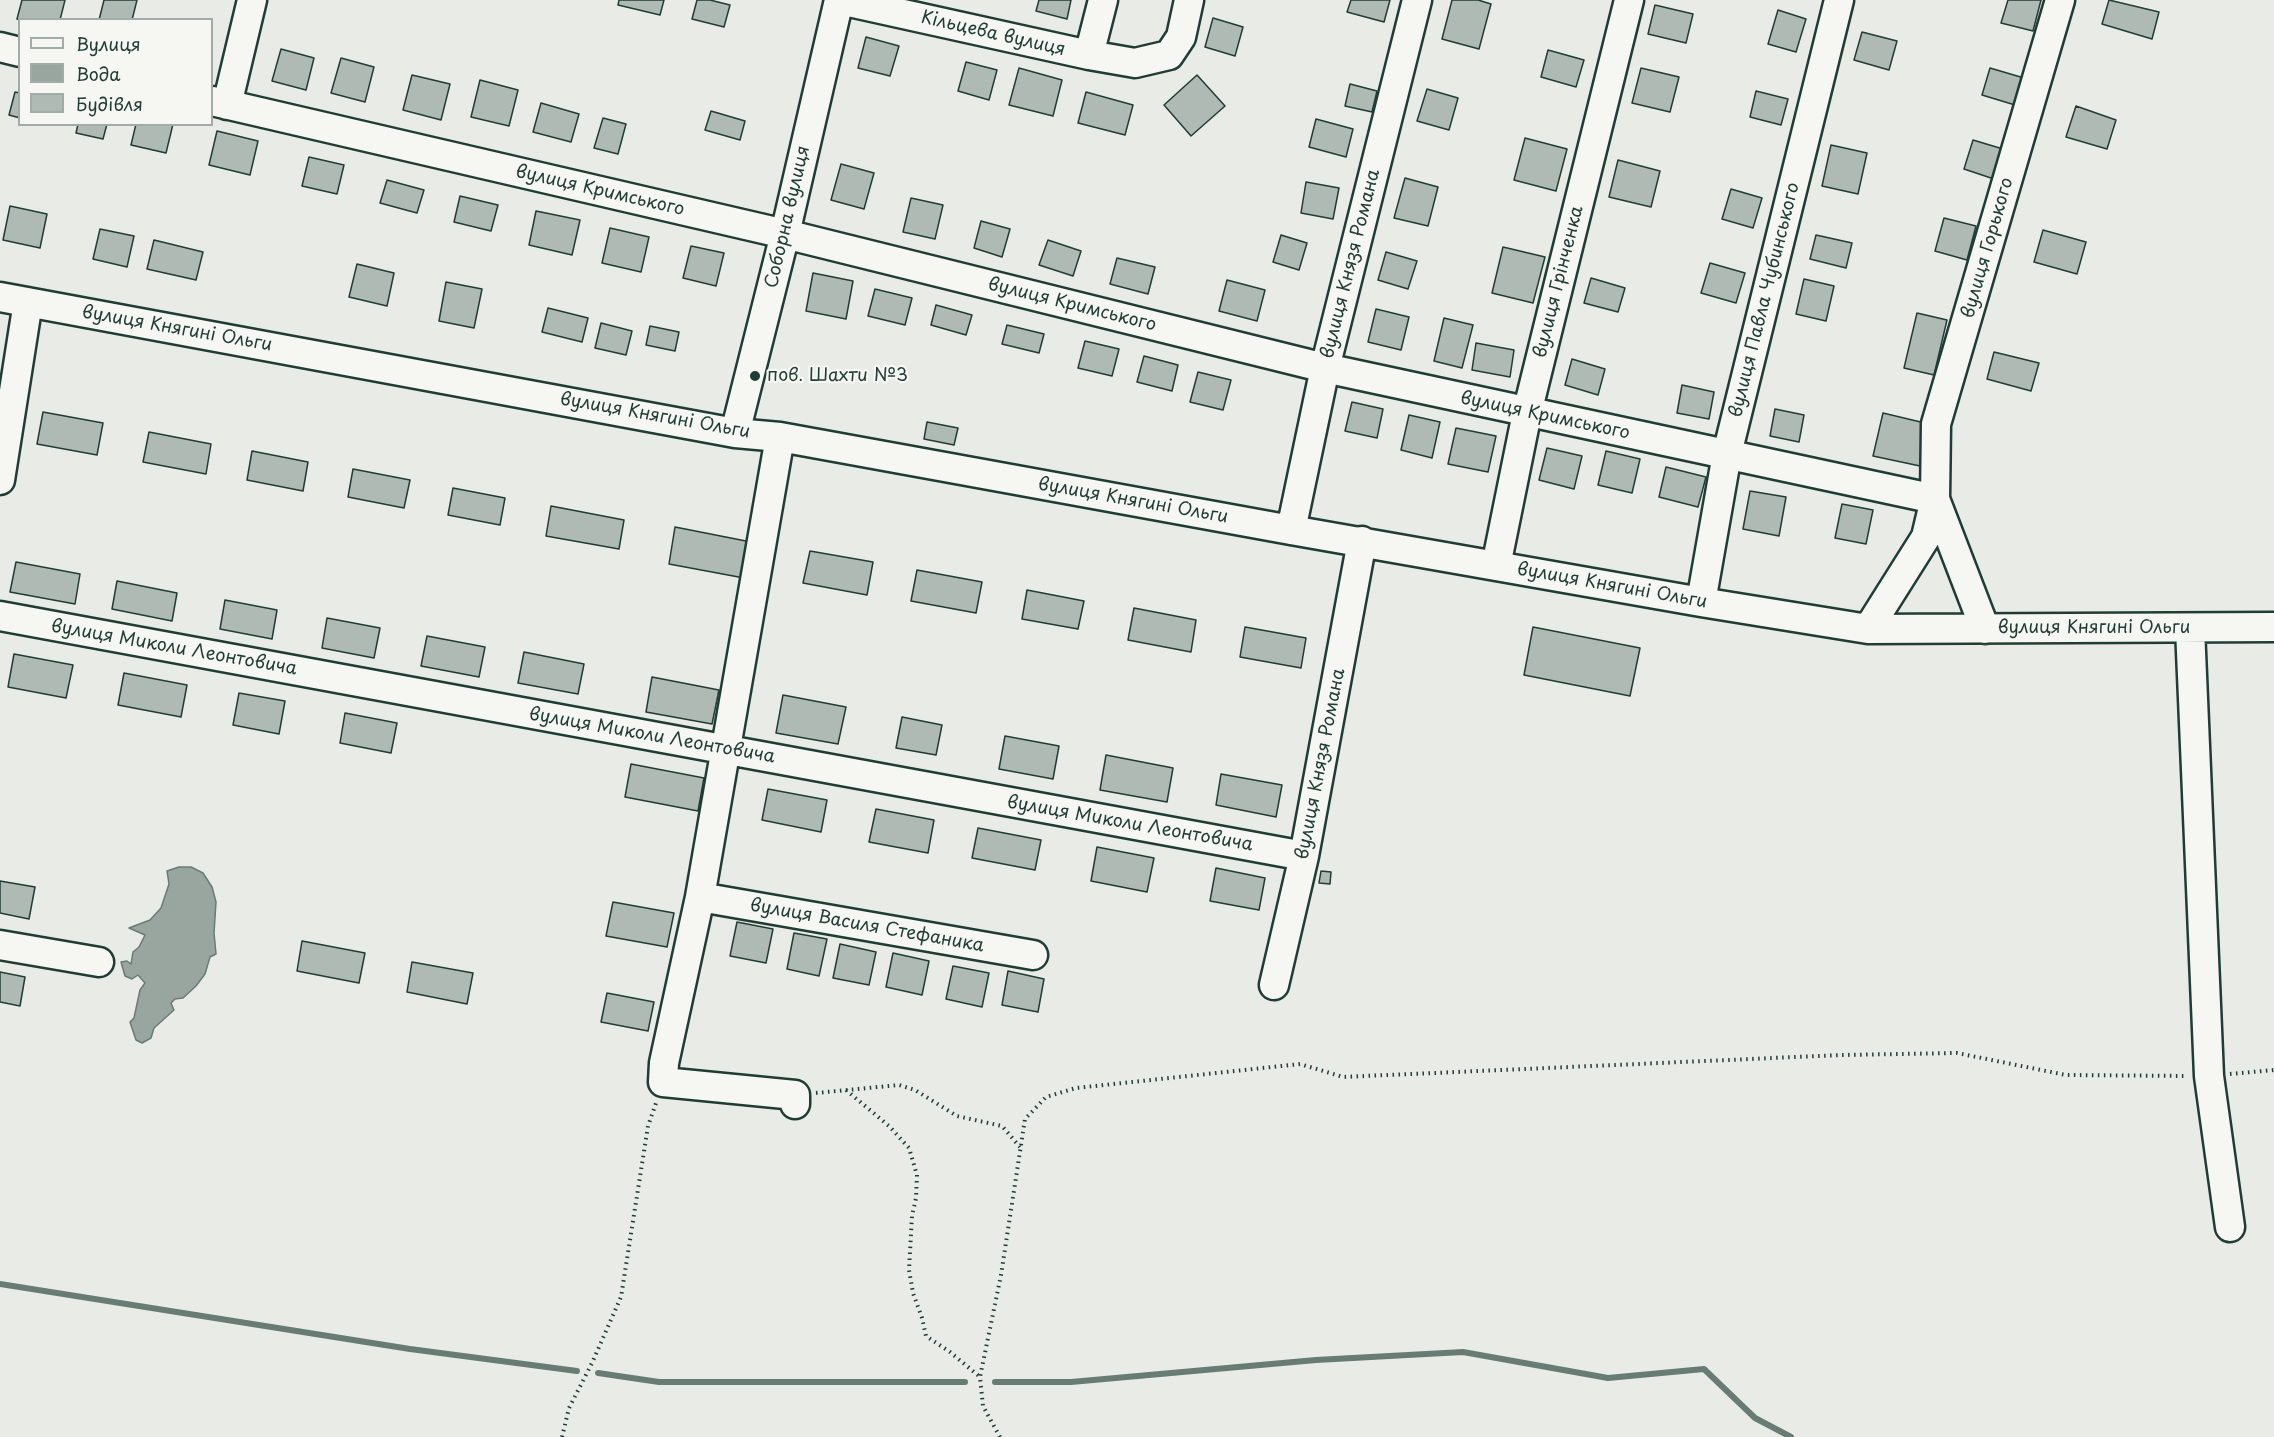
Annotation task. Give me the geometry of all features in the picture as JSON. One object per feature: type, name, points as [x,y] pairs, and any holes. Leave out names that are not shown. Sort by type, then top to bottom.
[{"type":"street","points":[[219,103],[252,0]]},
{"type":"street","name":"Кільцева вулиця","points":[[839,0],[1089,55],[1103,0]]},
{"type":"street","name":"Соборна вулиця","points":[[735,433],[785,234],[839,0]]},
{"type":"street","points":[[1089,55],[1135,63],[1169,55],[1181,37],[1189,0]]},
{"type":"street","name":"вулиця Князя Романа","points":[[1291,530],[1325,368],[1417,0]]},
{"type":"street","name":"вулиця Грінченка","points":[[1496,566],[1527,413],[1629,0]]},
{"type":"street","name":"вулиця Павла Чубинського","points":[[1701,602],[1727,454],[1839,0]]},
{"type":"street","name":"вулиця Горького","points":[[1935,499],[1936,424],[2060,0]]},
{"type":"street","points":[[0,47],[18,52]]},
{"type":"street","name":"вулиця Кримського","points":[[219,103],[785,234],[1325,368],[1935,499]]},
{"type":"street","name":"вулиця Княгині Ольги","points":[[0,297],[735,433],[780,437],[1291,530],[1869,629],[2274,627]]},
{"type":"street","points":[[0,480],[28,302]]},
{"type":"street","points":[[780,437],[700,897],[664,1063],[663,1082],[795,1099]]},
{"type":"street","points":[[1869,629],[1926,537],[1935,499]]},
{"type":"street","points":[[1935,499],[1985,629]]},
{"type":"street","name":"вулиця Князя Романа","points":[[1274,986],[1304,856],[1362,541]]},
{"type":"street","name":"вулиця Миколи Леонтовича","points":[[0,616],[1304,856]]},
{"type":"street","points":[[2190,628],[2209,1076],[2230,1227]]},
{"type":"street","name":"вулиця Василя Стефаника","points":[[700,897],[1033,956]]},
{"type":"street","points":[[0,945],[99,962]]},
{"type":"path","points":[[1000,1437],[983,1406],[980,1377],[1001,1275],[1025,1119],[1046,1096],[1076,1088],[1300,1064],[1342,1077],[1841,1055],[1957,1053],[2066,1075],[2209,1076],[2274,1070]]},
{"type":"path","points":[[562,1437],[569,1408],[621,1297],[648,1126],[663,1082]]},
{"type":"path","points":[[795,1099],[846,1090],[899,1085],[957,1116],[1002,1125],[1020,1147]]},
{"type":"path","points":[[846,1090],[889,1125],[909,1148],[917,1175],[909,1270],[913,1293],[926,1336],[980,1377]]},
{"type":"water","points":[[179,867],[191,867],[203,873],[212,887],[216,902],[214,933],[216,954],[210,957],[205,974],[196,986],[183,998],[175,999],[171,1003],[174,1010],[154,1028],[151,1038],[142,1043],[136,1040],[130,1022],[134,1018],[140,990],[145,983],[138,975],[132,979],[125,976],[121,962],[127,961],[131,964],[133,952],[139,947],[145,935],[129,928],[150,920],[161,908],[169,884],[167,871]]},
{"type":"building","points":[[22,0],[65,0],[60,18],[17,19]]},
{"type":"building","points":[[104,0],[137,0],[132,18],[100,18]]},
{"type":"building","points":[[619,0],[664,0],[660,15],[618,5]]},
{"type":"building","points":[[697,0],[710,0],[730,5],[724,27],[692,19]]},
{"type":"building","points":[[1039,0],[1071,0],[1067,19],[1036,11]]},
{"type":"building","points":[[1351,0],[1390,0],[1384,22],[1347,12]]},
{"type":"building","points":[[1452,0],[1478,0],[1491,4],[1479,49],[1442,39]]},
{"type":"building","points":[[2008,0],[2041,0],[2033,31],[2001,23]]},
{"type":"building","points":[[2109,0],[2159,12],[2152,39],[2102,24]]},
{"type":"building","points":[[1655,5],[1693,14],[1686,43],[1648,34]]},
{"type":"building","points":[[1778,10],[1806,19],[1796,52],[1768,44]]},
{"type":"building","points":[[1213,18],[1243,27],[1235,56],[1205,47]]},
{"type":"building","points":[[1862,32],[1897,41],[1889,70],[1854,60]]},
{"type":"building","points":[[866,37],[899,46],[890,76],[858,68]]},
{"type":"building","points":[[281,49],[314,58],[306,90],[272,81]]},
{"type":"building","points":[[1548,50],[1584,60],[1576,87],[1541,77]]},
{"type":"building","points":[[341,58],[374,67],[365,102],[331,93]]},
{"type":"building","points":[[966,62],[997,70],[989,100],[958,91]]},
{"type":"building","points":[[1019,68],[1062,80],[1053,116],[1009,105]]},
{"type":"building","points":[[1641,68],[1679,77],[1670,112],[1632,103]]},
{"type":"building","points":[[1990,68],[2024,78],[2015,105],[1982,95]]},
{"type":"building","points":[[412,75],[450,84],[441,120],[403,110]]},
{"type":"building","points":[[1197,75],[1225,106],[1191,136],[1164,105]]},
{"type":"building","points":[[480,80],[518,90],[509,126],[471,117]]},
{"type":"building","points":[[1350,84],[1377,91],[1372,112],[1345,106]]},
{"type":"building","points":[[1427,89],[1458,98],[1449,130],[1417,121]]},
{"type":"building","points":[[1756,91],[1788,99],[1781,125],[1750,117]]},
{"type":"building","points":[[15,92],[18,93],[18,117],[9,115]]},
{"type":"building","points":[[1086,92],[1133,105],[1125,135],[1078,123]]},
{"type":"building","points":[[541,103],[579,114],[571,142],[533,132]]},
{"type":"building","points":[[2076,106],[2116,120],[2107,149],[2066,137]]},
{"type":"building","points":[[711,111],[745,121],[740,140],[705,130]]},
{"type":"building","points":[[603,118],[626,124],[618,154],[594,148]]},
{"type":"building","points":[[1316,119],[1353,129],[1346,157],[1309,147]]},
{"type":"building","points":[[78,126],[106,126],[103,139],[76,133]]},
{"type":"building","points":[[136,126],[173,126],[166,153],[131,145]]},
{"type":"building","points":[[217,131],[258,141],[250,175],[209,165]]},
{"type":"building","points":[[1525,138],[1567,149],[1556,191],[1514,180]]},
{"type":"building","points":[[1973,140],[2003,149],[1994,179],[1964,169]]},
{"type":"building","points":[[1831,145],[1867,153],[1858,194],[1822,186]]},
{"type":"building","points":[[309,157],[344,165],[337,194],[302,186]]},
{"type":"building","points":[[1618,160],[1660,171],[1651,207],[1609,197]]},
{"type":"building","points":[[841,164],[874,173],[864,209],[831,200]]},
{"type":"building","points":[[1405,178],[1438,187],[1428,226],[1394,218]]},
{"type":"building","points":[[387,180],[424,190],[417,213],[380,203]]},
{"type":"building","points":[[1306,182],[1339,188],[1333,219],[1301,213]]},
{"type":"building","points":[[1731,189],[1762,198],[1753,228],[1722,219]]},
{"type":"building","points":[[460,196],[498,205],[491,231],[454,222]]},
{"type":"building","points":[[911,198],[943,205],[935,239],[903,232]]},
{"type":"building","points":[[10,206],[47,214],[40,248],[3,240]]},
{"type":"building","points":[[536,211],[580,220],[572,255],[529,245]]},
{"type":"building","points":[[1944,218],[1976,226],[1967,260],[1935,251]]},
{"type":"building","points":[[981,221],[1010,229],[1002,257],[974,248]]},
{"type":"building","points":[[610,228],[649,237],[641,272],[602,263]]},
{"type":"building","points":[[100,229],[134,236],[127,267],[93,259]]},
{"type":"building","points":[[2043,230],[2086,242],[2077,274],[2034,262]]},
{"type":"building","points":[[1281,235],[1307,243],[1299,270],[1273,262]]},
{"type":"building","points":[[1816,235],[1852,243],[1846,268],[1810,259]]},
{"type":"building","points":[[154,240],[203,252],[196,280],[147,269]]},
{"type":"building","points":[[1048,240],[1081,251],[1073,276],[1039,265]]},
{"type":"building","points":[[691,246],[724,253],[716,286],[683,278]]},
{"type":"building","points":[[1503,247],[1545,257],[1533,303],[1492,293]]},
{"type":"building","points":[[1386,252],[1417,261],[1408,289],[1378,280]]},
{"type":"building","points":[[1117,258],[1155,267],[1148,294],[1110,284]]},
{"type":"building","points":[[1710,263],[1745,273],[1736,303],[1701,293]]},
{"type":"building","points":[[357,264],[394,273],[387,306],[349,297]]},
{"type":"building","points":[[813,273],[853,281],[846,319],[806,311]]},
{"type":"building","points":[[1591,278],[1625,288],[1618,312],[1584,303]]},
{"type":"building","points":[[1804,279],[1834,286],[1826,321],[1796,314]]},
{"type":"building","points":[[1227,280],[1265,290],[1257,321],[1219,311]]},
{"type":"building","points":[[446,282],[482,289],[474,328],[439,321]]},
{"type":"building","points":[[875,289],[912,298],[905,325],[868,316]]},
{"type":"building","points":[[936,305],[972,315],[966,335],[931,325]]},
{"type":"building","points":[[548,308],[588,318],[582,342],[542,332]]},
{"type":"building","points":[[1376,309],[1409,317],[1401,350],[1368,342]]},
{"type":"building","points":[[1917,313],[1947,320],[1934,375],[1904,368]]},
{"type":"building","points":[[1444,318],[1473,325],[1462,368],[1434,361]]},
{"type":"building","points":[[601,323],[632,331],[626,355],[595,348]]},
{"type":"building","points":[[1007,325],[1044,334],[1039,353],[1002,344]]},
{"type":"building","points":[[650,326],[679,332],[675,351],[646,345]]},
{"type":"building","points":[[1085,341],[1119,349],[1112,376],[1078,368]]},
{"type":"building","points":[[1476,343],[1514,350],[1510,377],[1472,370]]},
{"type":"building","points":[[1994,352],[2039,363],[2031,391],[1987,379]]},
{"type":"building","points":[[1144,356],[1178,365],[1172,391],[1137,382]]},
{"type":"building","points":[[1572,359],[1605,369],[1598,395],[1565,385]]},
{"type":"building","points":[[1198,372],[1231,380],[1223,410],[1190,402]]},
{"type":"building","points":[[1682,385],[1714,392],[1709,419],[1677,413]]},
{"type":"building","points":[[1352,402],[1383,409],[1377,438],[1345,431]]},
{"type":"building","points":[[1775,409],[1804,415],[1799,442],[1770,436]]},
{"type":"building","points":[[43,412],[103,423],[97,455],[37,444]]},
{"type":"building","points":[[1883,413],[1929,424],[1920,466],[1873,456]]},
{"type":"building","points":[[1409,415],[1440,422],[1432,458],[1401,450]]},
{"type":"building","points":[[927,422],[958,428],[954,445],[924,439]]},
{"type":"building","points":[[1456,428],[1496,436],[1488,472],[1448,464]]},
{"type":"building","points":[[149,432],[211,444],[206,474],[143,462]]},
{"type":"building","points":[[1547,448],[1582,456],[1574,489],[1539,480]]},
{"type":"building","points":[[252,451],[308,462],[303,491],[247,480]]},
{"type":"building","points":[[1606,451],[1640,459],[1632,493],[1598,485]]},
{"type":"building","points":[[1666,467],[1706,477],[1698,507],[1659,497]]},
{"type":"building","points":[[353,469],[410,480],[404,508],[348,497]]},
{"type":"building","points":[[453,488],[505,498],[500,525],[448,515]]},
{"type":"building","points":[[1750,491],[1786,497],[1779,536],[1743,529]]},
{"type":"building","points":[[1842,504],[1873,510],[1866,544],[1835,538]]},
{"type":"building","points":[[551,506],[624,520],[619,549],[546,536]]},
{"type":"building","points":[[675,527],[751,542],[744,578],[669,564]]},
{"type":"building","points":[[810,551],[873,562],[867,595],[803,583]]},
{"type":"building","points":[[16,562],[80,574],[75,604],[10,592]]},
{"type":"building","points":[[917,570],[982,582],[976,613],[911,601]]},
{"type":"building","points":[[117,581],[177,593],[172,621],[112,609]]},
{"type":"building","points":[[1027,590],[1084,601],[1078,629],[1022,619]]},
{"type":"building","points":[[225,600],[277,610],[272,639],[220,629]]},
{"type":"building","points":[[1134,608],[1196,620],[1191,652],[1128,640]]},
{"type":"building","points":[[327,618],[380,628],[374,658],[322,648]]},
{"type":"building","points":[[1245,627],[1306,638],[1301,668],[1240,657]]},
{"type":"building","points":[[1533,627],[1640,648],[1630,696],[1524,675]]},
{"type":"building","points":[[427,636],[485,647],[479,677],[421,666]]},
{"type":"building","points":[[524,652],[584,664],[578,694],[518,683]]},
{"type":"building","points":[[14,654],[73,665],[66,698],[8,687]]},
{"type":"building","points":[[124,673],[187,685],[181,717],[118,705]]},
{"type":"building","points":[[652,677],[719,690],[712,724],[646,712]]},
{"type":"building","points":[[239,693],[285,701],[279,734],[233,725]]},
{"type":"building","points":[[783,695],[846,707],[838,744],[776,733]]},
{"type":"building","points":[[345,713],[397,723],[391,753],[340,743]]},
{"type":"building","points":[[902,717],[942,725],[936,755],[896,748]]},
{"type":"building","points":[[1005,736],[1059,746],[1053,779],[999,769]]},
{"type":"building","points":[[1106,755],[1173,768],[1167,802],[1100,790]]},
{"type":"building","points":[[631,764],[704,778],[698,811],[625,797]]},
{"type":"building","points":[[1221,774],[1282,785],[1276,817],[1216,805]]},
{"type":"building","points":[[768,789],[827,800],[821,832],[762,820]]},
{"type":"building","points":[[876,809],[934,820],[928,853],[869,842]]},
{"type":"building","points":[[978,828],[1041,840],[1035,870],[972,858]]},
{"type":"building","points":[[1097,847],[1154,858],[1147,892],[1091,881]]},
{"type":"building","points":[[1216,868],[1265,878],[1259,910],[1210,901]]},
{"type":"building","points":[[1321,871],[1331,872],[1330,884],[1319,883]]},
{"type":"building","points":[[0,881],[35,887],[29,919],[0,913]]},
{"type":"building","points":[[613,902],[674,913],[667,947],[606,936]]},
{"type":"building","points":[[737,922],[773,929],[766,963],[730,956]]},
{"type":"building","points":[[794,933],[827,939],[819,976],[787,969]]},
{"type":"building","points":[[302,941],[365,953],[359,983],[297,971]]},
{"type":"building","points":[[840,944],[876,952],[869,985],[833,978]]},
{"type":"building","points":[[893,953],[929,961],[922,995],[886,987]]},
{"type":"building","points":[[412,962],[473,973],[467,1004],[407,992]]},
{"type":"building","points":[[953,966],[989,973],[982,1007],[946,999]]},
{"type":"building","points":[[1008,971],[1044,979],[1038,1012],[1002,1005]]},
{"type":"building","points":[[0,972],[25,977],[20,1006],[0,1002]]},
{"type":"building","points":[[607,993],[654,1002],[648,1031],[601,1022]]},
{"type":"waterway","points":[[0,1284],[410,1349],[577,1371]]},
{"type":"waterway","points":[[995,1382],[1071,1382],[1316,1360],[1463,1352],[1608,1378],[1704,1369],[1755,1418],[1791,1437]]},
{"type":"waterway","points":[[598,1373],[659,1382],[965,1382]]},
{"type":"place","name":"пов. Шахти №3","points":[[755,376]]}]
